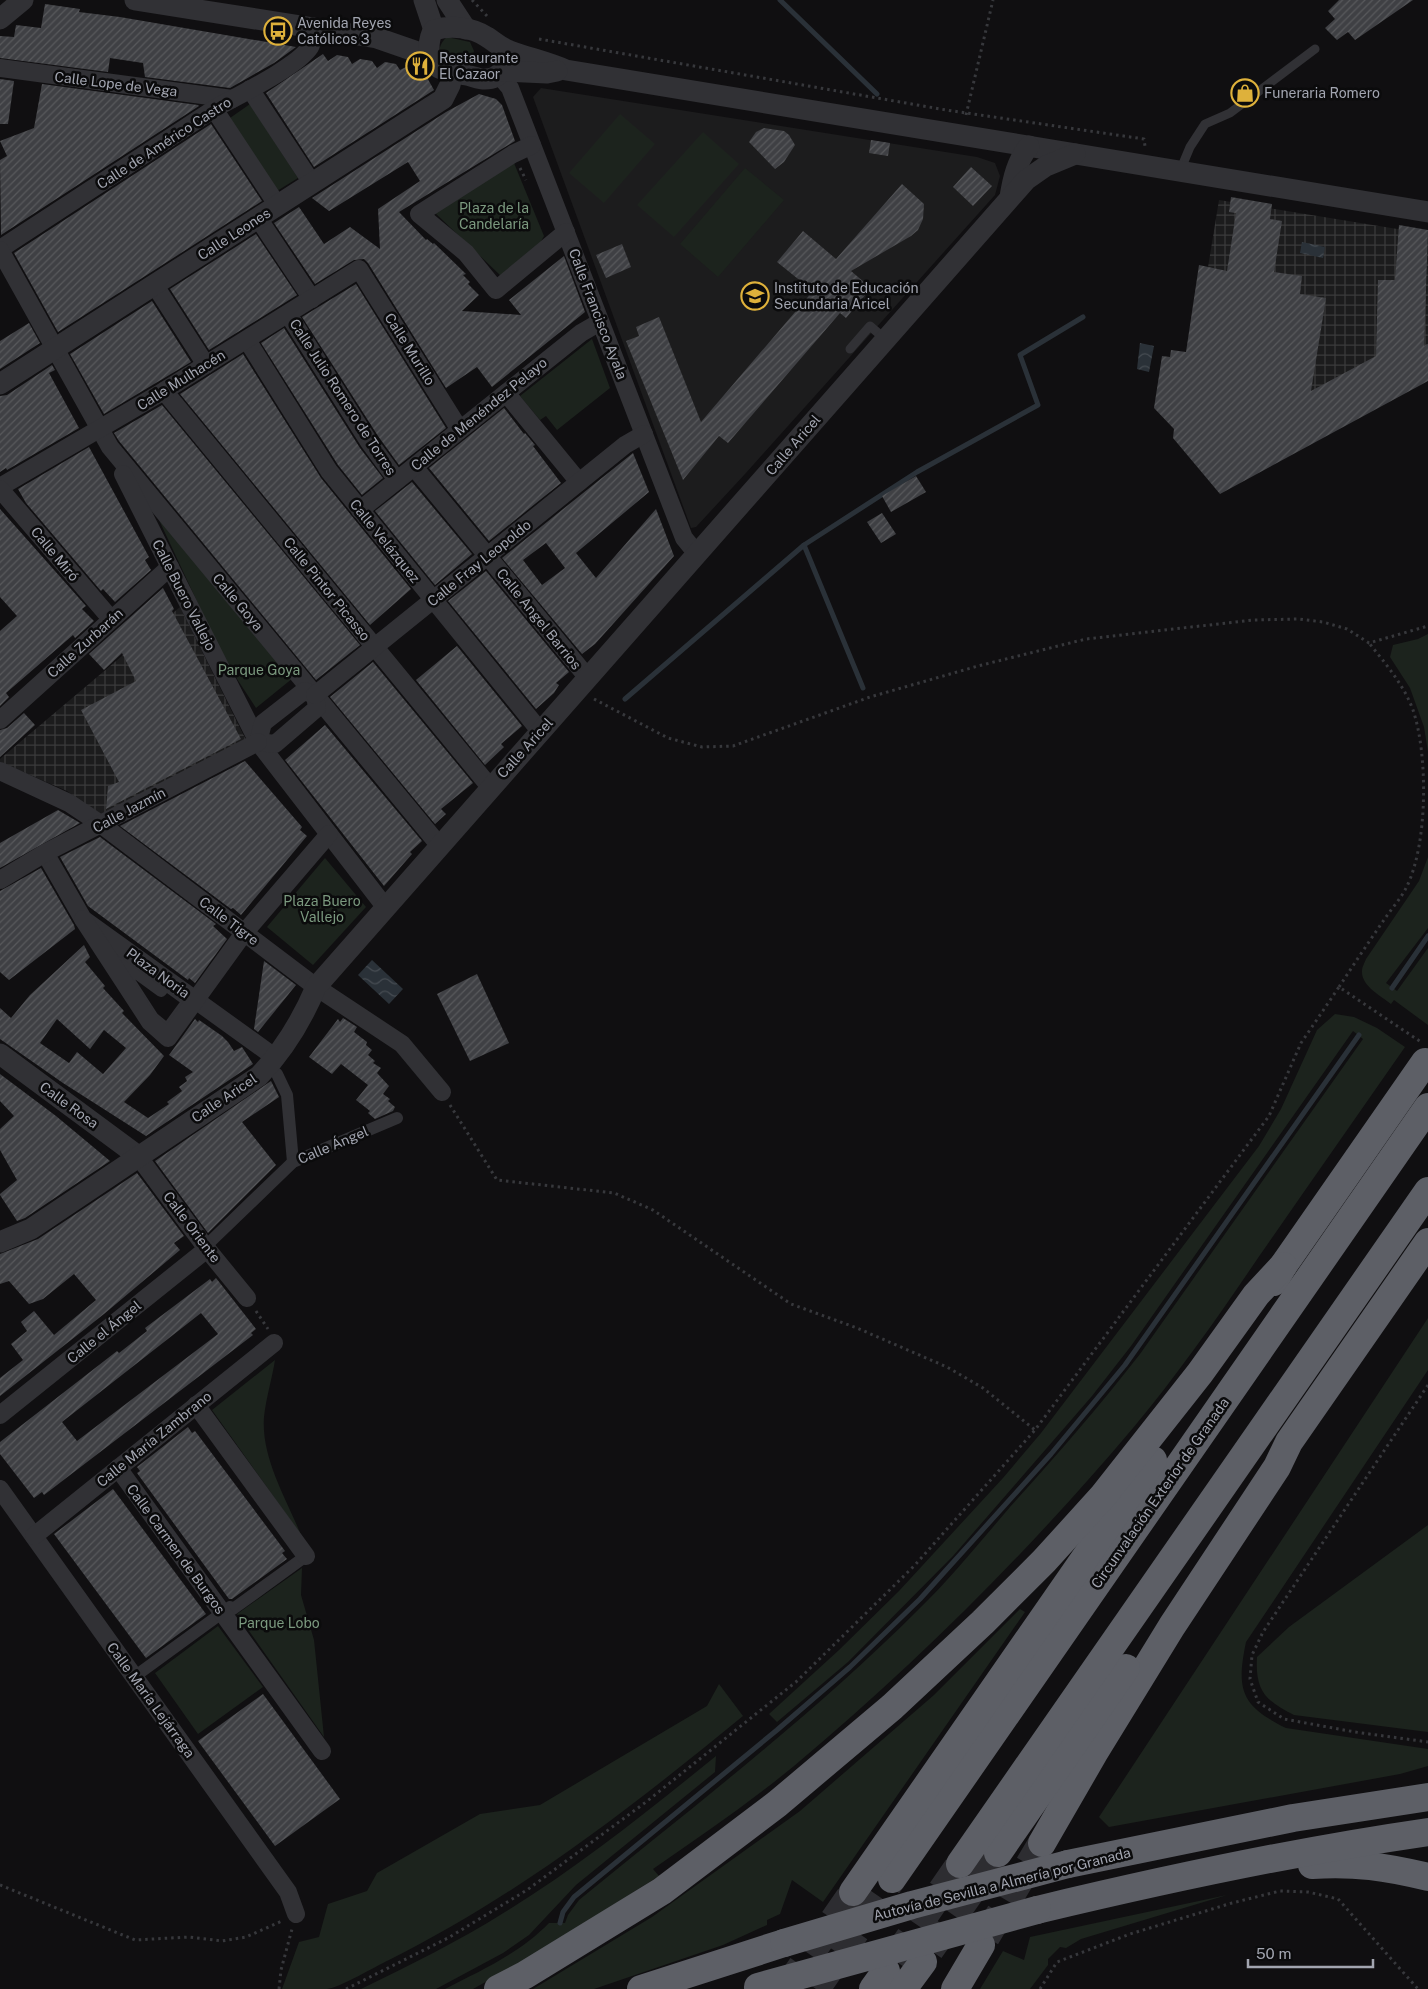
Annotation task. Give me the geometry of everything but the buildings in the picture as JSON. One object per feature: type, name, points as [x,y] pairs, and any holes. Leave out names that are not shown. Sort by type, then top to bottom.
[{"type":"highway","points":[[853,1892],[1264,1301],[1283,1266],[1426,1054]]},
{"type":"highway","name":"Circunvalación Exterior de Granada","points":[[892,1880],[1428,1107]]},
{"type":"highway","points":[[960,1864],[1428,1191]]},
{"type":"highway","points":[[1042,1843],[1094,1753],[1162,1643],[1277,1467],[1289,1442],[1428,1242]]},
{"type":"highway","points":[[498,1989],[533,1970],[662,1891],[777,1804],[892,1707],[983,1622],[1044,1561],[1103,1496],[1200,1373],[1256,1295],[1283,1266]]},
{"type":"highway","points":[[998,1853],[1269,1462],[1289,1442]]},
{"type":"highway","name":"Autovía de Sevilla a Almería por Granada","points":[[641,1989],[784,1943],[912,1905],[1068,1864],[1284,1820],[1420,1796]]},
{"type":"highway","points":[[755,1988],[1037,1910],[1149,1883],[1255,1861],[1428,1832]]},
{"type":"highway","points":[[1255,1861],[1308,1865],[1368,1864],[1428,1877]]},
{"type":"highway","points":[[955,1989],[982,1944]]},
{"type":"highway","points":[[888,1983],[923,1962]]},
{"type":"street","points":[[0,19],[23,0]]},
{"type":"street","points":[[135,0],[201,5],[314,28],[377,38],[428,56],[441,70],[486,79],[500,73],[547,73],[566,70]]},
{"type":"street","points":[[424,0],[433,32],[428,56]]},
{"type":"street","points":[[447,0],[466,29]]},
{"type":"street","points":[[377,38],[433,32],[445,27],[466,29],[485,35],[503,48],[551,63],[566,70],[1428,212]]},
{"type":"street","name":"Calle de Américo Castro","points":[[0,249],[214,109],[302,56],[311,45],[314,28]]},
{"type":"street","points":[[500,73],[506,56],[503,48]]},
{"type":"street","name":"Calle Lope de Vega","points":[[0,68],[232,99]]},
{"type":"street","name":"Calle Leones","points":[[0,384],[443,99],[453,72]]},
{"type":"street","name":"Calle Francisco Ayala","points":[[500,73],[510,88],[684,538],[697,554]]},
{"type":"street","points":[[250,89],[312,184]]},
{"type":"street","points":[[214,109],[278,206]]},
{"type":"street","points":[[970,136],[996,150],[1008,167],[1019,178]]},
{"type":"street","points":[[532,146],[513,154],[419,214],[466,253],[496,290],[566,232]]},
{"type":"street","name":"Calle Aricel","points":[[0,1242],[31,1229],[138,1156],[276,1066],[305,1013],[316,987],[1009,199],[1019,178],[1022,156],[1029,146]]},
{"type":"street","name":"Calle Aricel","points":[[1019,178],[1075,154]]},
{"type":"street","points":[[258,218],[312,299]]},
{"type":"street","name":"Calle Goya","points":[[0,249],[110,447],[439,845]]},
{"type":"street","name":"Calle Mulhacén","points":[[0,488],[164,391],[359,269]]},
{"type":"street","name":"Calle Murillo","points":[[359,269],[460,430]]},
{"type":"street","points":[[154,284],[206,365]]},
{"type":"street","name":"Calle Julio Romero de Torres","points":[[288,314],[369,442],[398,480]]},
{"type":"street","name":"Calle de Menéndez Pelayo","points":[[360,510],[581,333],[600,322]]},
{"type":"street","name":"Calle Velázquez","points":[[247,340],[329,472],[540,731]]},
{"type":"street","name":"Calle Pintor Picasso","points":[[164,391],[490,787]]},
{"type":"street","points":[[506,393],[579,482]]},
{"type":"street","name":"Calle Fray Leopoldo","points":[[315,695],[625,445],[644,434]]},
{"type":"street","name":"Calle Buero Vallejo","points":[[110,447],[258,742],[386,908]]},
{"type":"street","name":"Calle Angel Barrios","points":[[414,466],[488,556],[582,684]]},
{"type":"street","name":"Calle Miró","points":[[0,488],[111,619]]},
{"type":"street","name":"Calle Zurbarán","points":[[0,720],[170,567]]},
{"type":"street","points":[[258,742],[264,723],[304,691],[315,695]]},
{"type":"street","name":"Calle Jazmín","points":[[0,880],[45,853],[102,825],[258,742]]},
{"type":"street","name":"Calle Tigre","points":[[0,771],[69,803],[102,825],[316,987],[402,1044],[442,1092]]},
{"type":"street","points":[[293,1162],[287,1094],[276,1066],[192,1001],[244,933],[329,834]]},
{"type":"street","name":"Plaza Noria","points":[[45,853],[83,919],[150,1022],[168,1038],[192,1001]]},
{"type":"street","name":"Plaza Noria","points":[[83,919],[192,1001]]},
{"type":"street","name":"Plaza Noria","points":[[113,956],[161,991],[166,985],[192,1001],[169,1027],[164,1027],[153,1018],[113,956]]},
{"type":"street","name":"Calle Rosa","points":[[0,1054],[138,1156]]},
{"type":"street","name":"Calle Ángel","points":[[208,1246],[293,1162],[398,1118]]},
{"type":"street","name":"Calle Oriente","points":[[138,1156],[247,1298]]},
{"type":"street","name":"Calle el Ángel","points":[[0,1415],[208,1246]]},
{"type":"street","name":"Calle María Zambrano","points":[[34,1536],[274,1343]]},
{"type":"street","points":[[196,1406],[306,1556],[233,1609],[230,1607]]},
{"type":"street","name":"Calle Carmen de Burgos","points":[[118,1468],[322,1751]]},
{"type":"street","name":"Calle María Lejárraga","points":[[0,1488],[288,1892],[296,1914]]},
{"type":"street","points":[[134,1677],[215,1618]]},
{"type":"lane","points":[[1180,171],[1190,147],[1205,124],[1230,113],[1314,49]]},
{"type":"lane","points":[[850,349],[870,326],[886,339]]},
{"type":"path","points":[[472,0],[492,21]]},
{"type":"path","points":[[970,136],[966,112],[993,0]]},
{"type":"path","points":[[538,39],[966,112],[1144,138],[1146,148]]},
{"type":"path","points":[[346,1989],[448,1938],[527,1890],[646,1802],[804,1674],[915,1565],[1035,1430],[1269,1116],[1301,1043],[1407,886],[1417,856],[1424,818],[1423,762],[1420,733],[1413,709],[1395,678],[1370,643],[1347,629],[1324,622],[1298,619],[1253,620],[1086,639],[978,666],[870,697],[733,746],[702,748],[668,738],[582,684]]},
{"type":"path","points":[[1370,643],[1428,626]]},
{"type":"path","points":[[1338,987],[1396,1024],[1426,1054]]},
{"type":"path","points":[[442,1092],[497,1180],[614,1193],[653,1210],[791,1304],[858,1328],[947,1367],[983,1388],[1035,1430]]},
{"type":"path","points":[[247,1298],[272,1334],[274,1343]]},
{"type":"path","points":[[1428,1385],[1262,1632],[1252,1655],[1250,1679],[1258,1702],[1284,1719],[1355,1732],[1428,1742]]},
{"type":"path","points":[[0,1885],[135,1940],[189,1937],[222,1941],[246,1937],[296,1914]]},
{"type":"path","points":[[1040,1989],[1057,1962],[1130,1934],[1232,1903],[1280,1891],[1308,1892],[1338,1898],[1418,1989]]},
{"type":"path","points":[[279,1989],[281,1970],[296,1914]]},
{"type":"shaded area","name":"Instituto de Educación Secundaria Aricel","points":[[541,88],[977,157],[995,163],[1000,176],[995,195],[745,474],[696,527],[691,528],[533,97]]},
{"type":"shaded area","points":[[1219,200],[1428,234],[1428,380],[1181,432]]},
{"type":"shaded area","points":[[180,607],[247,742],[102,817],[67,791],[0,762],[0,759]]},
{"type":"green space","points":[[447,37],[470,42],[474,51],[471,61],[463,66],[442,60],[440,47]]},
{"type":"green space","points":[[250,104],[298,178],[277,191],[230,118]]},
{"type":"green space","points":[[620,114],[655,144],[604,203],[569,173]]},
{"type":"green space","points":[[703,132],[739,164],[674,237],[637,205]]},
{"type":"green space","name":"Plaza de la Candelaría","points":[[514,163],[544,236],[539,245],[501,276],[432,210]]},
{"type":"green space","points":[[745,168],[784,200],[718,277],[680,244]]},
{"type":"green space","points":[[592,339],[610,388],[557,430],[546,416],[540,420],[520,396]]},
{"type":"green space","name":"Parque Goya","points":[[152,505],[293,678],[256,708],[224,659]]},
{"type":"green space","points":[[1428,634],[1428,752],[1424,727],[1410,688],[1390,657],[1393,645],[1418,639]]},
{"type":"green space","points":[[1428,857],[1428,928],[1386,983],[1397,991],[1428,948],[1428,1025],[1394,1000],[1391,1004],[1372,990],[1365,981],[1362,971],[1366,959],[1419,881]]},
{"type":"green space","name":"Plaza Buero Vallejo","points":[[325,858],[366,907],[313,965],[267,927]]},
{"type":"green space","points":[[1335,1014],[1354,1017],[1377,1028],[1405,1047],[1183,1365],[1133,1428],[1054,1518],[928,1646],[840,1727],[777,1780],[653,1869],[659,1876],[537,1953],[473,1989],[445,1989],[487,1968],[513,1952],[538,1934],[549,1923],[565,1923],[568,1915],[579,1900],[795,1723],[878,1649],[965,1560],[1076,1432],[1140,1354],[1363,1039],[1353,1031],[1131,1346],[1092,1396],[953,1556],[848,1662],[777,1722],[769,1714],[839,1650],[899,1591],[1003,1478],[1041,1433],[1259,1146],[1281,1109],[1317,1030]]},
{"type":"green space","points":[[1428,1318],[1428,1370],[1246,1642],[1242,1685],[1245,1695],[1259,1712],[1286,1728],[1428,1749],[1428,1766],[1400,1774],[1109,1827],[1099,1817]]},
{"type":"green space","points":[[275,1360],[264,1417],[266,1448],[276,1478],[301,1535],[212,1410]]},
{"type":"green space","points":[[1428,1525],[1428,1732],[1294,1715],[1269,1699],[1260,1686],[1257,1657],[1289,1627]]},
{"type":"green space","name":"Parque Lobo","points":[[302,1568],[301,1595],[314,1640],[324,1737],[237,1614]]},
{"type":"green space","points":[[1020,1609],[1025,1612],[823,1902],[792,1880],[780,1914],[767,1920],[767,1925],[723,1945],[594,1989],[533,1989],[652,1917],[800,1811],[934,1695]]},
{"type":"green space","points":[[218,1626],[263,1687],[198,1734],[155,1673]]},
{"type":"green space","points":[[719,1684],[743,1716],[573,1848],[484,1907],[437,1935],[348,1981],[327,1989],[282,1989],[299,1942],[319,1937],[328,1904],[367,1891],[377,1873],[480,1814],[540,1805],[707,1706]]},
{"type":"green space","points":[[716,1756],[715,1772],[576,1885],[529,1935],[503,1953],[436,1989],[361,1989],[452,1943],[488,1923],[533,1894],[613,1837]]},
{"type":"green space","points":[[1227,1895],[1081,1939],[1066,1948],[1060,1947],[1048,1959],[1048,1965],[1030,1989],[980,1989],[1003,1951],[1024,1960],[1030,1937]]},
{"type":"water","points":[[1302,242],[1325,247],[1323,258],[1300,253]]},
{"type":"water","points":[[1140,343],[1154,346],[1149,372],[1137,369]]},
{"type":"water","points":[[372,960],[403,989],[389,1004],[358,975]]},
{"type":"waterway","points":[[780,0],[877,94]]},
{"type":"waterway","points":[[625,699],[804,545],[917,472],[1038,405],[1020,355],[1083,317]]},
{"type":"waterway","points":[[804,545],[863,688]]},
{"type":"waterway","points":[[1392,988],[1428,936]]},
{"type":"waterway","points":[[560,1923],[563,1912],[574,1897],[777,1730],[850,1667],[920,1599],[1051,1454],[1125,1365],[1359,1035]]},
{"type":"tunnel","points":[[986,1937],[1042,1843]]},
{"type":"tunnel","points":[[930,1950],[998,1853]]},
{"type":"tunnel","points":[[894,1960],[960,1864]]},
{"type":"tunnel","points":[[816,1989],[892,1879]]},
{"type":"tunnel","points":[[786,1989],[853,1892]]},
{"type":"place","name":"Avenida Reyes Católicos 3","points":[[278,31]]},
{"type":"place","name":"Restaurante El Cazaor","points":[[420,66]]},
{"type":"place","name":"Funeraria Romero","points":[[1245,93]]},
{"type":"place","name":"Instituto de Educación Secundaria Aricel","points":[[755,296]]}]
